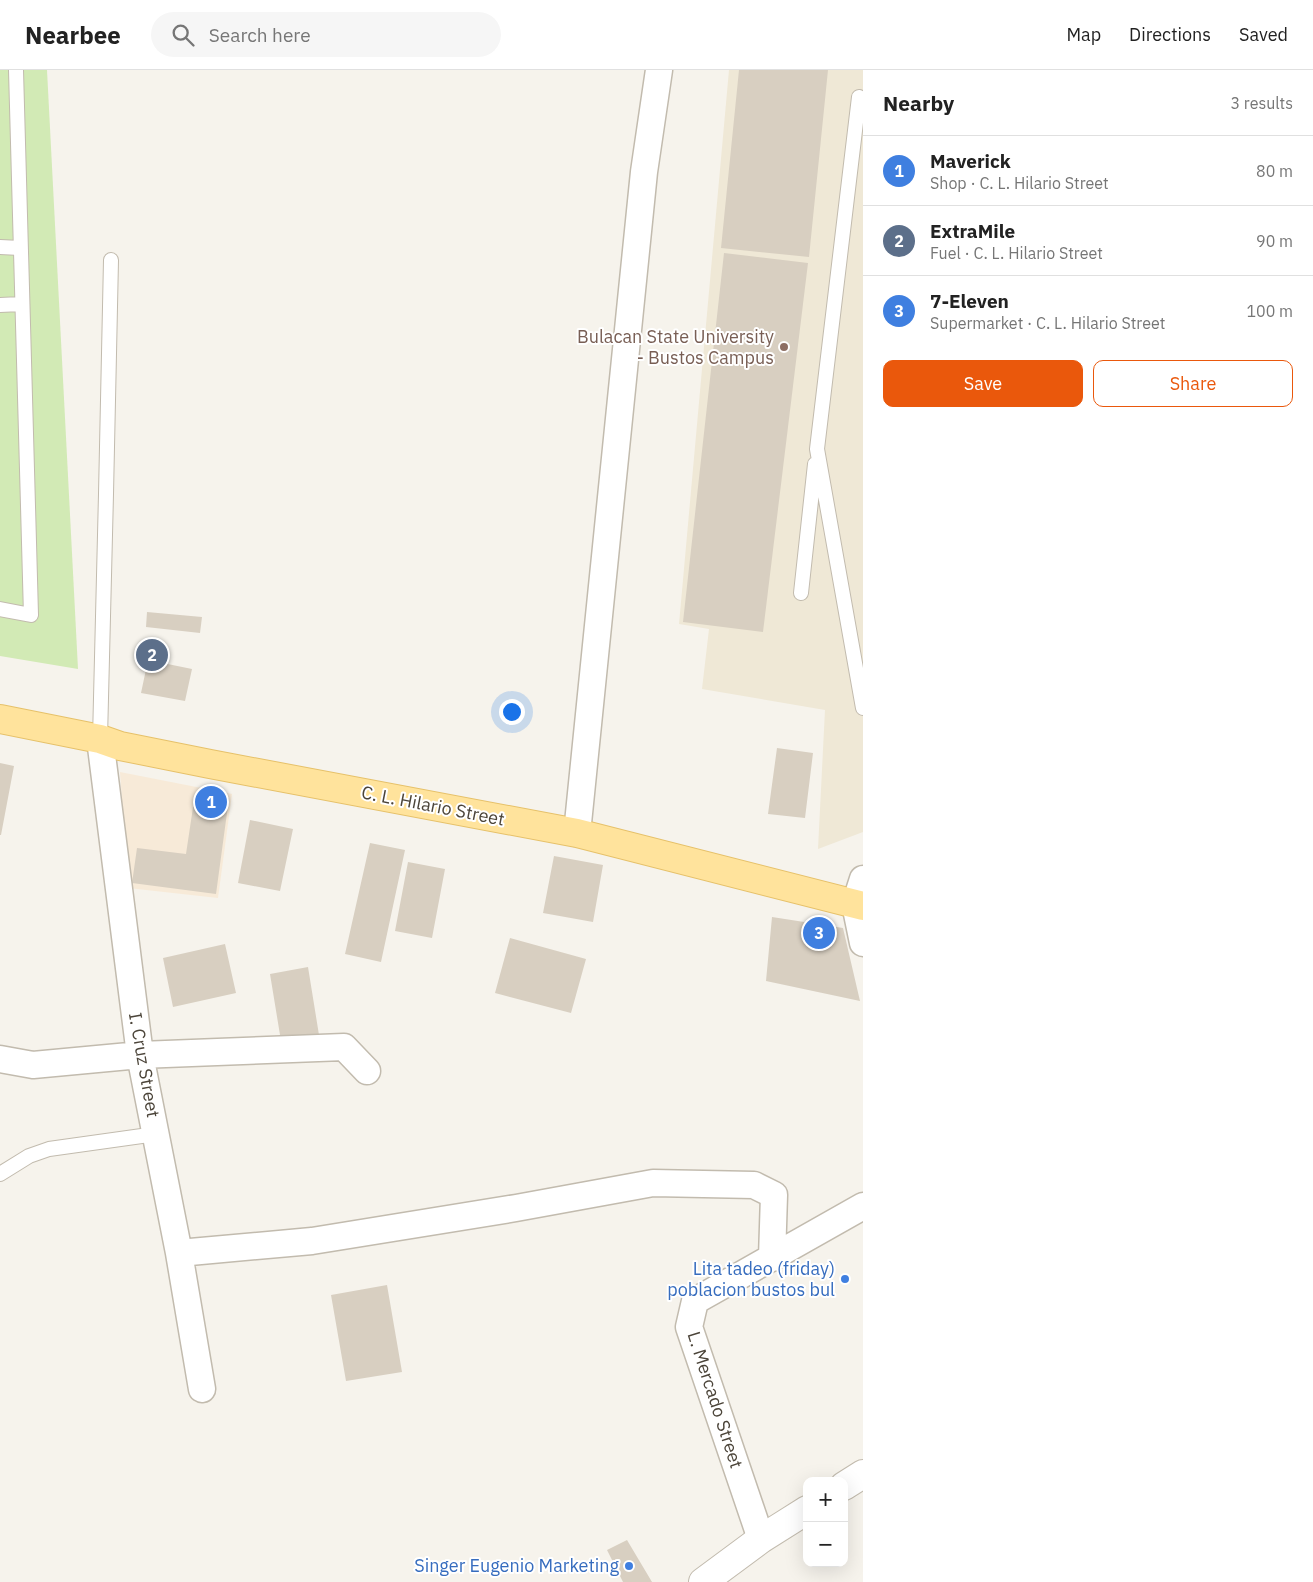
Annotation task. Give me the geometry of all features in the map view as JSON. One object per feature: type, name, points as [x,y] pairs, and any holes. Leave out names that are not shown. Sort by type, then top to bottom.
[{"type":"main road","name":"C. L. Hilario Street","points":[[0,719],[100,738],[120,746],[577,833],[860,896]]},
{"type":"street","points":[[577,833],[644,172],[659,70]]},
{"type":"street","name":"I. Cruz Street","points":[[100,738],[140,1054],[179,1253],[202,1389]]},
{"type":"street","points":[[860,896],[863,943]]},
{"type":"street","points":[[0,1058],[33,1065],[140,1054],[344,1047],[367,1071]]},
{"type":"street","points":[[179,1253],[312,1241],[516,1208],[653,1183],[754,1185],[774,1195],[772,1258]]},
{"type":"street","name":"L. Mercado Street","points":[[761,1539],[689,1326],[695,1301],[863,1206]]},
{"type":"street","points":[[848,1483],[863,1474]]},
{"type":"street","points":[[703,1582],[761,1539],[803,1513]]},
{"type":"lane","points":[[0,609],[31,615],[16,70]]},
{"type":"lane","points":[[801,593],[859,97]]},
{"type":"lane","points":[[0,247],[20,248]]},
{"type":"lane","points":[[100,738],[105,586],[105,497],[111,260]]},
{"type":"lane","points":[[0,305],[22,304]]},
{"type":"lane","points":[[817,449],[863,708]]},
{"type":"lane","points":[[0,1174],[29,1156],[49,1148],[156,1134]]},
{"type":"shaded area","name":"Bulacan State University - Bustos Campus","points":[[729,70],[863,70],[863,832],[818,849],[825,710],[702,689],[709,629],[679,624]]},
{"type":"shaded area","points":[[120,772],[232,794],[218,898],[128,888]]},
{"type":"green space","points":[[0,70],[47,70],[78,669],[0,656]]},
{"type":"building","points":[[739,70],[828,70],[809,257],[721,248]]},
{"type":"building","points":[[724,253],[808,263],[763,632],[683,622]]},
{"type":"building","points":[[147,612],[202,617],[200,633],[146,627]]},
{"type":"building","points":[[148,660],[192,669],[185,701],[141,693]]},
{"type":"building","points":[[777,748],[813,753],[805,818],[768,814]]},
{"type":"building","points":[[0,763],[14,766],[1,835],[0,835]]},
{"type":"building","points":[[195,794],[229,798],[216,894],[132,883],[137,848],[186,854]]},
{"type":"building","points":[[250,820],[293,829],[280,891],[238,883]]},
{"type":"building","points":[[370,843],[405,850],[381,962],[345,954]]},
{"type":"building","points":[[554,856],[603,865],[593,922],[543,913]]},
{"type":"building","points":[[408,862],[445,869],[432,938],[395,931]]},
{"type":"building","points":[[772,917],[843,928],[860,1001],[766,981]]},
{"type":"building","points":[[510,938],[586,959],[571,1013],[495,993]]},
{"type":"building","points":[[225,944],[236,993],[173,1007],[163,958]]},
{"type":"building","points":[[308,967],[319,1035],[281,1041],[270,974]]},
{"type":"building","points":[[387,1285],[402,1372],[346,1381],[331,1295]]},
{"type":"building","name":"Singer Eugenio Marketing","points":[[627,1540],[652,1582],[623,1582],[607,1550]]},
{"type":"place","name":"Bulacan State University - Bustos Campus","points":[[784,347]]},
{"type":"place","name":"ExtraMile","points":[[152,655]]},
{"type":"place","name":"Maverick","points":[[211,802]]},
{"type":"place","name":"7-Eleven","points":[[819,933]]},
{"type":"place","name":"Lita tadeo (friday) poblacion bustos bul","points":[[845,1279]]},
{"type":"place","name":"Singer Eugenio Marketing","points":[[629,1566]]}]
